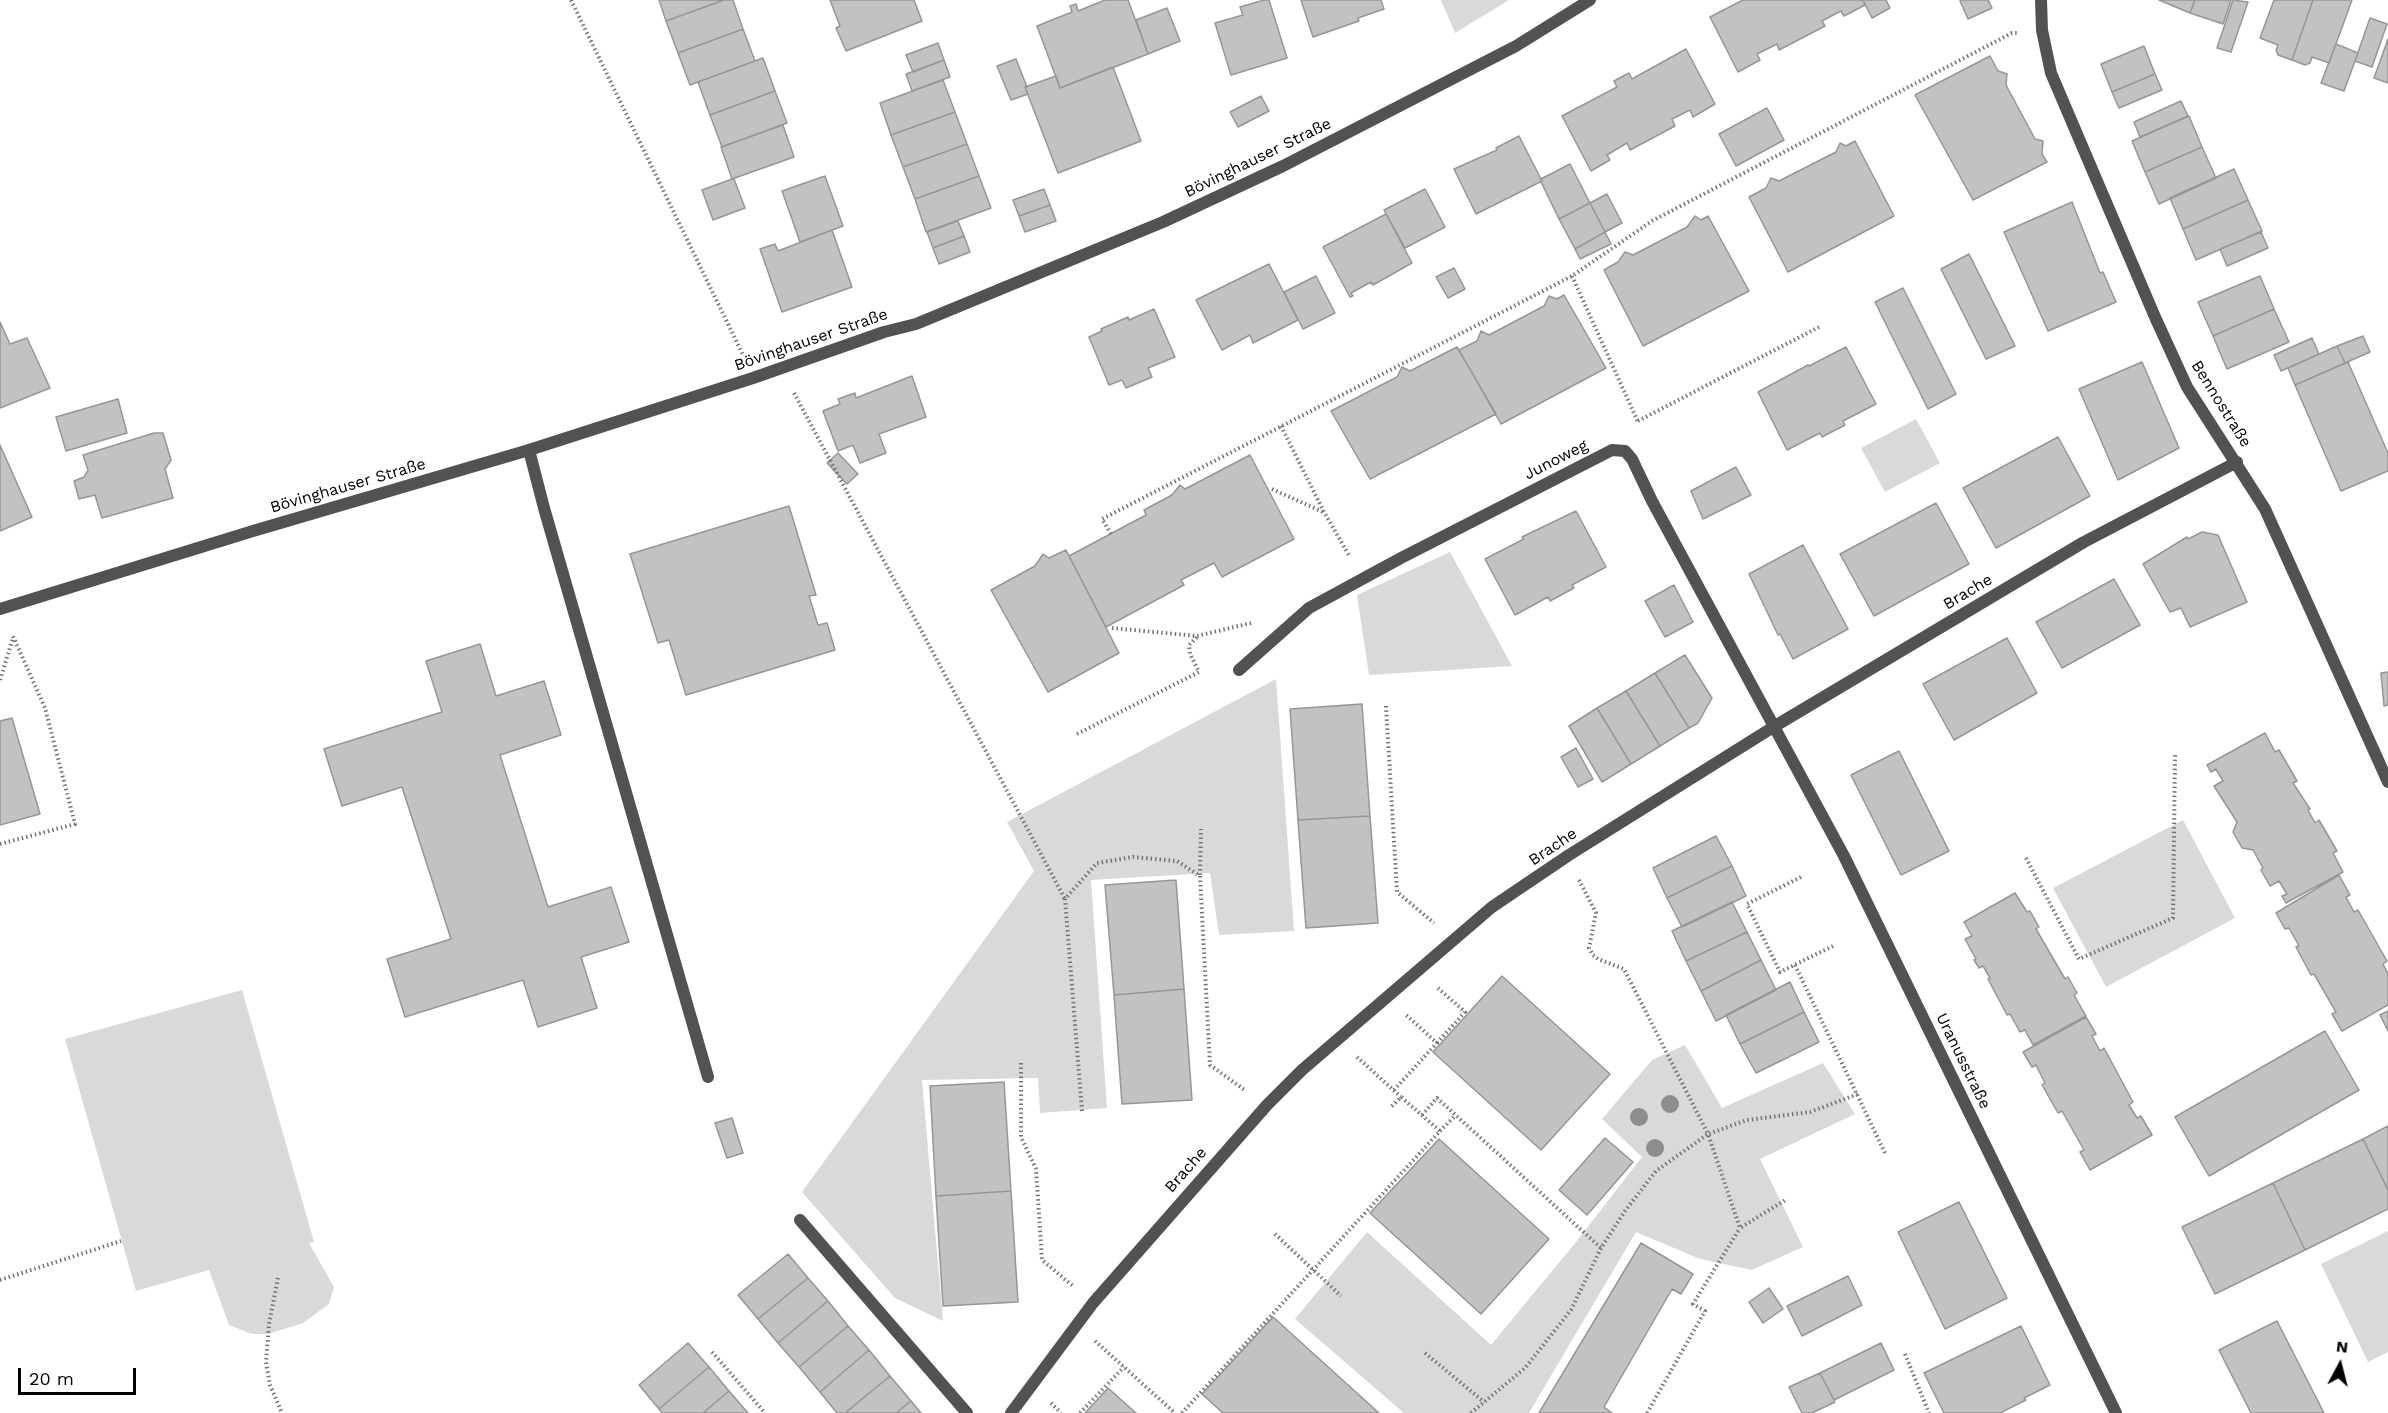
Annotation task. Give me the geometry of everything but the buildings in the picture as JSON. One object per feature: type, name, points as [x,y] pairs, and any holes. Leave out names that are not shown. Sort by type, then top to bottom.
[{"type":"street","name":"Bövinghauser Straße","points":[[1,609],[253,531],[529,450],[753,378],[884,332],[916,324],[1163,222],[1282,166],[1516,46],[1590,0]]},
{"type":"street","name":"Bennostraße","points":[[2041,0],[2042,30],[2051,73],[2187,387],[2265,509],[2388,782]]},
{"type":"street","points":[[529,450],[708,1077]]},
{"type":"street","name":"Junoweg","points":[[1239,670],[1309,608],[1612,450],[1624,451]]},
{"type":"street","points":[[1624,451],[1632,459],[1652,501],[1775,726]]},
{"type":"street","name":"Brache","points":[[1011,1413],[1093,1303],[1267,1105],[1302,1070],[1373,1007],[1492,907],[1569,855],[1775,726],[2084,542],[2237,462]]},
{"type":"street","name":"Uranusstraße","points":[[1775,726],[1887,942],[2116,1413]]},
{"type":"street","points":[[800,1220],[967,1413]]},
{"type":"path","points":[[571,0],[753,378]]},
{"type":"path","points":[[1111,534],[1102,519],[1572,276],[1652,221],[2012,33],[2042,30]]},
{"type":"path","points":[[1572,276],[1638,421]]},
{"type":"path","points":[[1624,451],[1638,421],[1819,327]]},
{"type":"path","points":[[781,368],[1065,899],[1082,1111]]},
{"type":"path","points":[[1281,426],[1324,512],[1363,578]]},
{"type":"path","points":[[1272,489],[1324,512]]},
{"type":"path","points":[[0,844],[75,824],[45,708],[1,609]]},
{"type":"path","points":[[1113,628],[1197,636],[1253,622]]},
{"type":"path","points":[[1077,734],[1199,672],[1190,654],[1189,645],[1197,636]]},
{"type":"path","points":[[0,680],[14,637]]},
{"type":"path","points":[[1386,706],[1397,892],[1434,924]]},
{"type":"path","points":[[2026,858],[2079,959],[2173,918],[2175,755]]},
{"type":"path","points":[[1201,829],[1200,876],[1210,1065],[1267,1105]]},
{"type":"path","points":[[1065,899],[1097,863],[1133,857],[1177,861],[1200,876]]},
{"type":"path","points":[[1576,874],[1596,913],[1589,948],[1598,959],[1624,969],[1708,1134],[1740,1228]]},
{"type":"path","points":[[1801,877],[1747,904],[1780,972],[1835,945]]},
{"type":"path","points":[[1795,965],[1885,1153]]},
{"type":"path","points":[[1394,1090],[1465,1012],[1435,986]]},
{"type":"path","points":[[1405,1014],[1437,1043]]},
{"type":"path","points":[[1356,1056],[1440,1131]]},
{"type":"path","points":[[1021,1063],[1021,1137],[1036,1169],[1042,1260],[1093,1303]]},
{"type":"path","points":[[1470,1413],[1525,1368],[1571,1310],[1601,1248],[1625,1211],[1656,1171],[1708,1134],[1747,1120],[1810,1112],[1858,1094]]},
{"type":"path","points":[[1390,1108],[1401,1097]]},
{"type":"path","points":[[1422,1115],[1437,1098],[1601,1248]]},
{"type":"path","points":[[1182,1413],[1456,1115]]},
{"type":"path","points":[[1647,1413],[1705,1311],[1693,1304],[1740,1228],[1787,1199]]},
{"type":"path","points":[[1275,1234],[1341,1296]]},
{"type":"path","points":[[0,1280],[121,1241]]},
{"type":"path","points":[[278,1278],[269,1324],[266,1362],[270,1385],[282,1413]]},
{"type":"path","points":[[1076,1324],[1175,1413]]},
{"type":"path","points":[[712,1352],[765,1413]]},
{"type":"path","points":[[1425,1353],[1484,1402]]},
{"type":"path","points":[[1905,1354],[1929,1413]]},
{"type":"path","points":[[1080,1413],[1124,1367]]},
{"type":"path","points":[[1046,1399],[1061,1413]]},
{"type":"shaded area","points":[[1441,0],[1509,0],[1455,33]]},
{"type":"shaded area","points":[[1916,419],[1940,463],[1885,492],[1861,448]]},
{"type":"shaded area","points":[[1450,552],[1512,666],[1369,675],[1357,595]]},
{"type":"shaded area","points":[[1276,679],[1294,931],[1219,935],[1210,873],[1091,880],[1107,1108],[1040,1113],[1038,1078],[922,1080],[943,1321],[895,1298],[802,1192],[1034,871],[1007,822]]},
{"type":"shaded area","points":[[2183,820],[2235,918],[2106,987],[2053,888]]},
{"type":"shaded area","points":[[242,990],[314,1242],[309,1243],[334,1287],[329,1304],[303,1323],[268,1334],[252,1334],[229,1325],[209,1270],[136,1291],[65,1039]]},
{"type":"shaded area","points":[[1685,1045],[1722,1108],[1823,1063],[1855,1114],[1760,1159],[1803,1247],[1752,1270],[1700,1259],[1636,1232],[1529,1413],[1404,1413],[1295,1319],[1367,1232],[1491,1345],[1642,1157],[1602,1119],[1652,1060]]},
{"type":"shaded area","points":[[2388,1231],[2388,1352],[2368,1362],[2321,1264]]}]
